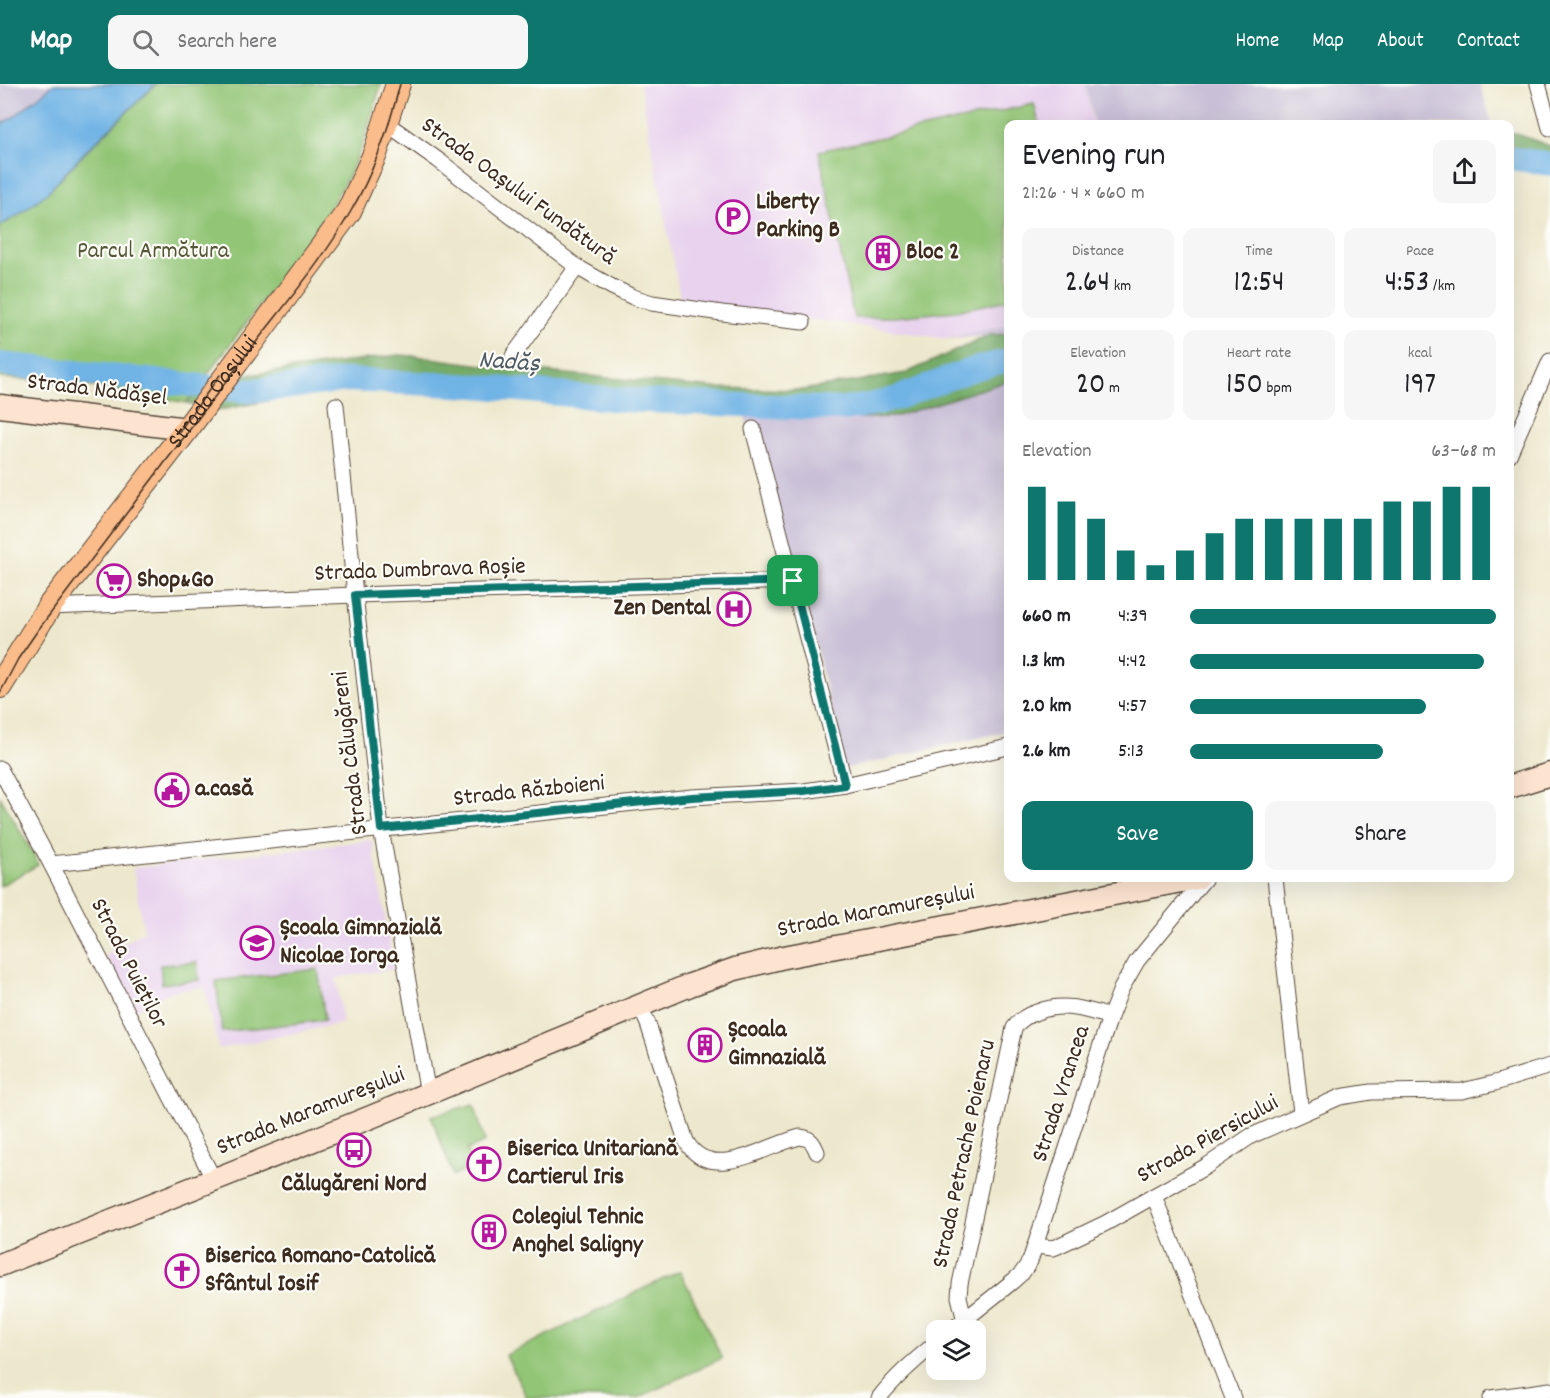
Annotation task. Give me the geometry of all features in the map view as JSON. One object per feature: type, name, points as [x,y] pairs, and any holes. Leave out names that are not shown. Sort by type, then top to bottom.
[{"type":"main road","name":"Strada Oașului","points":[[0,686],[49,607],[191,423],[349,211],[375,154],[398,84]]},
{"type":"main road","name":"Strada Nădășel","points":[[0,406],[191,423]]},
{"type":"main road","points":[[1514,785],[1550,774]]},
{"type":"main road","name":"Strada Maramureșului","points":[[0,1265],[428,1094],[690,985],[735,969],[784,957],[1174,882]]},
{"type":"street","points":[[1538,84],[1550,128]]},
{"type":"street","name":"Strada Oașului Fundătură","points":[[386,123],[577,267],[612,287],[652,303],[803,322]]},
{"type":"street","points":[[513,356],[577,267]]},
{"type":"street","points":[[1514,443],[1550,361]]},
{"type":"street","name":"Strada Călugăreni","points":[[336,405],[381,829],[428,1094]]},
{"type":"street","points":[[753,429],[845,785]]},
{"type":"street","name":"Strada Dumbrava Roșie","points":[[49,607],[793,581]]},
{"type":"street","name":"Strada Războieni","points":[[51,864],[692,797],[804,791],[845,785],[1004,748]]},
{"type":"street","name":"Strada Puieților","points":[[0,769],[214,1180]]},
{"type":"street","name":"Strada Vrancea","points":[[966,1320],[1022,1274],[1030,1261],[1121,989],[1137,961],[1192,882]]},
{"type":"street","points":[[1275,882],[1301,1113]]},
{"type":"street","points":[[640,1006],[686,1141],[696,1155],[704,1160],[715,1161],[741,1159],[800,1137],[811,1140],[817,1152]]},
{"type":"street","name":"Strada Petrache Poienaru","points":[[965,1320],[959,1297],[960,1284],[1014,1028],[1026,1016],[1058,1006],[1084,1009],[1110,1017]]},
{"type":"street","name":"Strada Piersicului","points":[[1036,1246],[1053,1248],[1106,1223],[1205,1167],[1251,1136],[1340,1097],[1360,1093],[1462,1091],[1550,1066]]},
{"type":"street","points":[[1154,1196],[1233,1398]]},
{"type":"street","points":[[879,1398],[888,1386],[926,1351]]},
{"type":"street","points":[[1491,1398],[1550,1390]]},
{"type":"shaded area","points":[[0,84],[54,84],[15,116],[0,125]]},
{"type":"shaded area","points":[[640,84],[1085,84],[1092,120],[1004,120],[1004,327],[946,339],[681,303]]},
{"type":"shaded area","points":[[1085,84],[1480,84],[1491,120],[1093,120]]},
{"type":"shaded area","points":[[1004,327],[1004,334],[946,339]]},
{"type":"shaded area","points":[[1004,382],[1004,732],[844,769],[802,583],[744,414],[894,417]]},
{"type":"shaded area","name":"Școala Gimnazială Nicolae Iorga","points":[[372,840],[394,969],[336,978],[343,1023],[219,1049],[204,987],[172,991],[133,1012],[106,955],[144,931],[133,868]]},
{"type":"green space","name":"Parcul Armătura","points":[[156,84],[381,84],[364,141],[351,171],[331,206],[308,241],[186,403],[70,384],[0,378],[0,226],[47,193]]},
{"type":"green space","points":[[1034,104],[1038,120],[1004,120],[1004,301],[955,311],[895,317],[854,318],[819,151]]},
{"type":"green space","points":[[1514,133],[1550,146],[1550,173],[1514,169]]},
{"type":"green space","points":[[1004,334],[1004,382],[894,417],[744,414],[558,402],[360,385],[220,410],[186,403],[207,376],[255,374],[398,355],[505,368],[715,388],[802,390],[906,373],[990,335]]},
{"type":"green space","points":[[0,797],[38,865],[0,886]]},
{"type":"green space","points":[[197,962],[199,980],[162,984],[160,965]]},
{"type":"green space","points":[[318,969],[325,1020],[222,1032],[216,981]]},
{"type":"green space","points":[[474,1104],[485,1142],[467,1150],[474,1169],[453,1175],[431,1116]]},
{"type":"green space","points":[[680,1271],[722,1358],[638,1398],[527,1398],[506,1355]]},
{"type":"water","points":[[54,84],[156,84],[84,153],[47,193],[0,226],[0,125],[15,116]]},
{"type":"waterway","name":"Nadăș","points":[[1514,159],[1550,164]]},
{"type":"waterway","name":"Nadăș","points":[[0,364],[248,391],[348,380],[475,386],[623,400],[842,409],[891,400],[965,372],[1004,362]]},
{"type":"tram line","points":[[0,693],[18,659],[38,630],[327,250],[359,196],[374,165],[400,84]]},
{"type":"tram line","points":[[178,433],[220,375]]},
{"type":"place","name":"Liberty Parking B","points":[[733,217]]},
{"type":"place","name":"Bloc 2","points":[[883,253]]},
{"type":"place","name":"Shop&Go","points":[[114,581]]},
{"type":"place","name":"Zen Dental","points":[[734,609]]},
{"type":"place","name":"a.casă","points":[[172,790]]},
{"type":"place","name":"Școala Gimnazială Nicolae Iorga","points":[[257,943]]},
{"type":"place","name":"Școala Gimnazială","points":[[705,1045]]},
{"type":"place","name":"Călugăreni Nord","points":[[354,1150]]},
{"type":"place","name":"Biserica Unitariană Cartierul Iris","points":[[484,1164]]},
{"type":"place","name":"Colegiul Tehnic Anghel Saligny","points":[[489,1232]]},
{"type":"place","name":"Biserica Romano-Catolică Sfântul Iosif","points":[[182,1271]]},
{"type":"route","points":[[793,581],[845,785],[804,791],[692,797],[381,829],[355,595],[793,581]]}]
